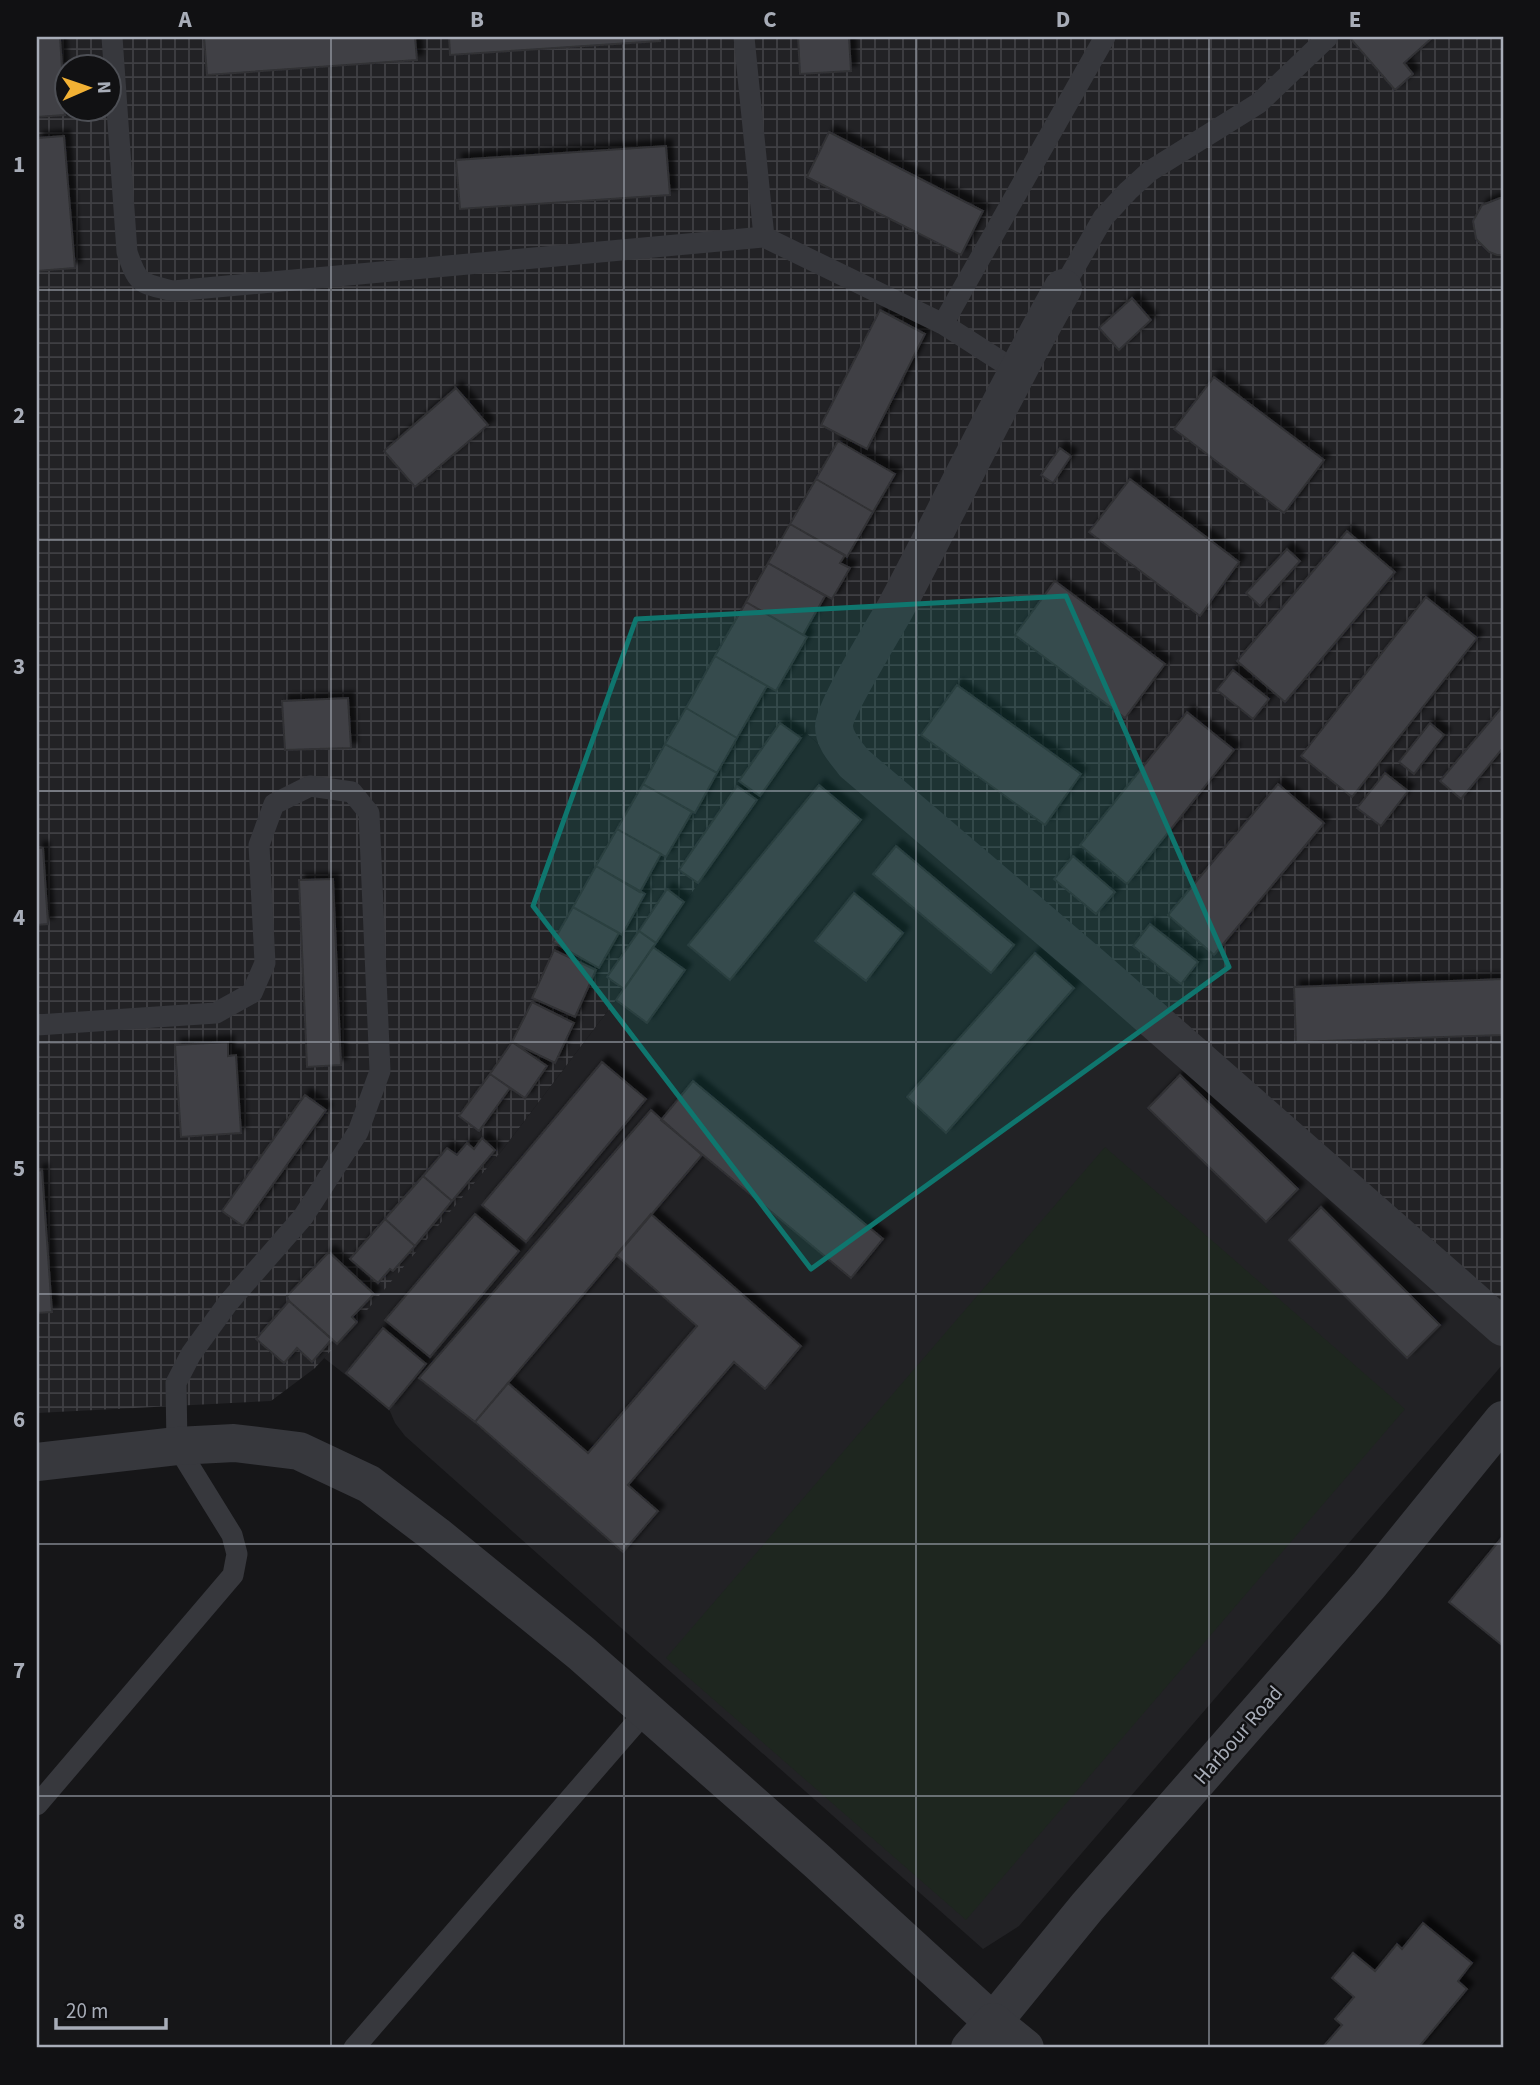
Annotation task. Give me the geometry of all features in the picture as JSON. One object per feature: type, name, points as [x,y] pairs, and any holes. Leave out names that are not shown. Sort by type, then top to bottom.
[{"type":"street","points":[[1063,288],[1016,371],[904,591],[841,705],[834,725],[838,742],[854,763],[1100,973],[1503,1327]]},
{"type":"street","name":"Harbour Road","points":[[982,2035],[1087,1907],[1369,1585],[1503,1420]]},
{"type":"street","points":[[37,1462],[177,1446],[234,1443],[299,1451],[369,1484],[564,1639],[817,1861],[982,2035],[1025,2048]]},
{"type":"lane","points":[[112,37],[127,252],[135,276],[149,285],[173,291],[764,237],[943,324],[1016,371]]},
{"type":"lane","points":[[744,37],[764,237]]},
{"type":"lane","points":[[943,324],[1105,37]]},
{"type":"lane","points":[[1063,288],[1103,218],[1128,191],[1150,171],[1259,103],[1328,37]]},
{"type":"lane","points":[[37,1025],[216,1013],[252,993],[265,963],[259,845],[274,804],[310,786],[352,792],[369,813],[380,1071],[358,1132],[303,1216],[228,1303],[191,1354],[176,1383],[177,1446],[232,1535],[237,1553],[233,1575],[37,1805]]},
{"type":"lane","points":[[354,2048],[646,1711]]},
{"type":"highlighted area","points":[[1066,596],[1229,967],[811,1269],[533,906],[636,619]]},
{"type":"shaded area","points":[[37,37],[1503,37],[1503,1348],[1107,1003],[805,732],[616,1000],[503,1149],[315,1368],[271,1401],[37,1413]]},
{"type":"shaded area","points":[[805,732],[1107,1003],[1503,1348],[1503,1364],[1019,1926],[983,1949],[405,1436],[389,1409],[324,1358],[503,1149],[616,1000]]},
{"type":"shaded area","points":[[1105,1147],[1405,1409],[966,1920],[666,1658]]},
{"type":"building","points":[[37,37],[60,37],[61,52],[52,52],[52,116],[37,117]]},
{"type":"building","points":[[204,37],[415,37],[417,60],[207,75]]},
{"type":"building","points":[[449,37],[660,37],[660,41],[450,55]]},
{"type":"building","points":[[798,37],[849,37],[851,71],[800,74]]},
{"type":"building","points":[[1433,37],[1404,63],[1413,74],[1395,90],[1350,38]]},
{"type":"building","points":[[829,132],[983,211],[961,255],[807,177]]},
{"type":"building","points":[[64,136],[75,268],[37,271],[37,138]]},
{"type":"building","points":[[666,146],[670,195],[460,209],[456,160]]},
{"type":"building","points":[[1503,198],[1503,255],[1497,255],[1489,252],[1476,239],[1473,221],[1482,205]]},
{"type":"building","points":[[1132,298],[1151,320],[1119,350],[1099,328]]},
{"type":"building","points":[[880,310],[925,334],[867,449],[821,425]]},
{"type":"building","points":[[1214,377],[1324,460],[1284,513],[1174,429]]},
{"type":"building","points":[[456,388],[488,425],[415,487],[384,451]]},
{"type":"building","points":[[838,441],[895,474],[873,512],[816,479]]},
{"type":"building","points":[[1060,448],[1071,456],[1053,483],[1041,475]]},
{"type":"building","points":[[816,479],[873,512],[847,557],[790,524]]},
{"type":"building","points":[[1130,479],[1239,562],[1200,616],[1089,532]]},
{"type":"building","points":[[790,524],[845,555],[840,563],[850,568],[832,599],[768,563]]},
{"type":"building","points":[[1347,531],[1395,572],[1285,702],[1237,661]]},
{"type":"building","points":[[1287,549],[1300,561],[1260,606],[1246,593]]},
{"type":"building","points":[[768,563],[825,596],[803,635],[746,602]]},
{"type":"building","points":[[1055,581],[1165,664],[1125,718],[1015,635]]},
{"type":"building","points":[[1426,597],[1477,638],[1352,797],[1301,756]]},
{"type":"building","points":[[746,602],[807,637],[776,691],[715,656]]},
{"type":"building","points":[[715,656],[767,686],[737,738],[686,708]]},
{"type":"building","points":[[1233,670],[1269,699],[1253,719],[1217,690]]},
{"type":"building","points":[[957,685],[1081,774],[1045,825],[921,735]]},
{"type":"building","points":[[348,698],[351,748],[285,750],[282,701]]},
{"type":"building","points":[[1503,706],[1503,748],[1461,799],[1440,781]]},
{"type":"building","points":[[686,708],[737,738],[717,773],[665,744]]},
{"type":"building","points":[[1187,712],[1234,750],[1127,884],[1080,845]]},
{"type":"building","points":[[780,723],[801,738],[760,796],[739,781]]},
{"type":"building","points":[[1430,723],[1444,735],[1414,774],[1399,762]]},
{"type":"building","points":[[665,744],[717,773],[695,813],[643,784]]},
{"type":"building","points":[[1385,773],[1408,791],[1381,826],[1357,808]]},
{"type":"building","points":[[643,784],[692,812],[666,857],[617,829]]},
{"type":"building","points":[[1278,784],[1324,823],[1214,955],[1168,915]]},
{"type":"building","points":[[819,785],[861,820],[730,980],[688,945]]},
{"type":"building","points":[[737,786],[757,800],[698,883],[679,870]]},
{"type":"building","points":[[617,829],[661,854],[640,892],[596,866]]},
{"type":"building","points":[[896,846],[1014,945],[991,973],[873,874]]},
{"type":"building","points":[[37,848],[43,848],[48,924],[37,925]]},
{"type":"building","points":[[1073,856],[1115,892],[1096,914],[1054,879]]},
{"type":"building","points":[[596,866],[645,894],[622,935],[573,907]]},
{"type":"building","points":[[333,879],[341,1065],[307,1067],[299,880]]},
{"type":"building","points":[[667,889],[684,902],[656,943],[639,931]]},
{"type":"building","points":[[854,893],[903,933],[866,981],[815,941]]},
{"type":"building","points":[[573,907],[619,933],[599,968],[553,942]]},
{"type":"building","points":[[1150,924],[1198,962],[1181,984],[1133,946]]},
{"type":"building","points":[[639,931],[656,943],[624,989],[607,977]]},
{"type":"building","points":[[653,947],[685,970],[647,1023],[616,1000]]},
{"type":"building","points":[[554,950],[596,970],[575,1017],[532,998]]},
{"type":"building","points":[[1035,953],[1074,988],[946,1133],[907,1097]]},
{"type":"building","points":[[1503,979],[1503,1035],[1296,1042],[1294,987]]},
{"type":"building","points":[[532,1002],[574,1023],[555,1063],[512,1042]]},
{"type":"building","points":[[228,1042],[228,1056],[236,1055],[241,1133],[181,1137],[175,1045]]},
{"type":"building","points":[[512,1042],[547,1066],[525,1098],[490,1074]]},
{"type":"building","points":[[602,1062],[646,1099],[526,1242],[482,1205]]},
{"type":"building","points":[[490,1074],[510,1088],[479,1131],[459,1116]]},
{"type":"building","points":[[1180,1075],[1298,1189],[1266,1222],[1148,1108]]},
{"type":"building","points":[[693,1081],[883,1239],[851,1278],[661,1120]]},
{"type":"building","points":[[305,1095],[326,1110],[243,1226],[222,1211]]},
{"type":"building","points":[[651,1110],[702,1155],[475,1422],[419,1378]]},
{"type":"building","points":[[482,1138],[495,1150],[452,1201],[423,1176],[447,1148],[457,1155],[467,1143],[474,1149]]},
{"type":"building","points":[[42,1170],[52,1312],[37,1313],[37,1171]]},
{"type":"building","points":[[423,1176],[452,1201],[415,1246],[385,1219]]},
{"type":"building","points":[[1321,1207],[1440,1325],[1407,1358],[1289,1240]]},
{"type":"building","points":[[475,1214],[519,1251],[430,1357],[385,1320]]},
{"type":"building","points":[[651,1214],[801,1346],[765,1389],[734,1362],[628,1485],[658,1511],[623,1552],[475,1422],[508,1383],[588,1453],[697,1326],[616,1255]]},
{"type":"building","points":[[385,1219],[415,1246],[393,1271],[390,1269],[378,1283],[350,1259]]},
{"type":"building","points":[[329,1252],[374,1294],[352,1317],[357,1322],[337,1344],[289,1301],[287,1296]]},
{"type":"building","points":[[289,1301],[332,1339],[312,1362],[297,1348],[284,1363],[256,1339]]},
{"type":"building","points":[[383,1328],[426,1364],[389,1409],[346,1373]]},
{"type":"building","points":[[1503,1536],[1503,1646],[1449,1602]]},
{"type":"building","points":[[1423,1923],[1472,1963],[1458,1981],[1467,1989],[1418,2048],[1322,2048],[1342,2025],[1335,2019],[1354,1997],[1332,1978],[1353,1953],[1375,1971],[1397,1944],[1402,1949]]}]
